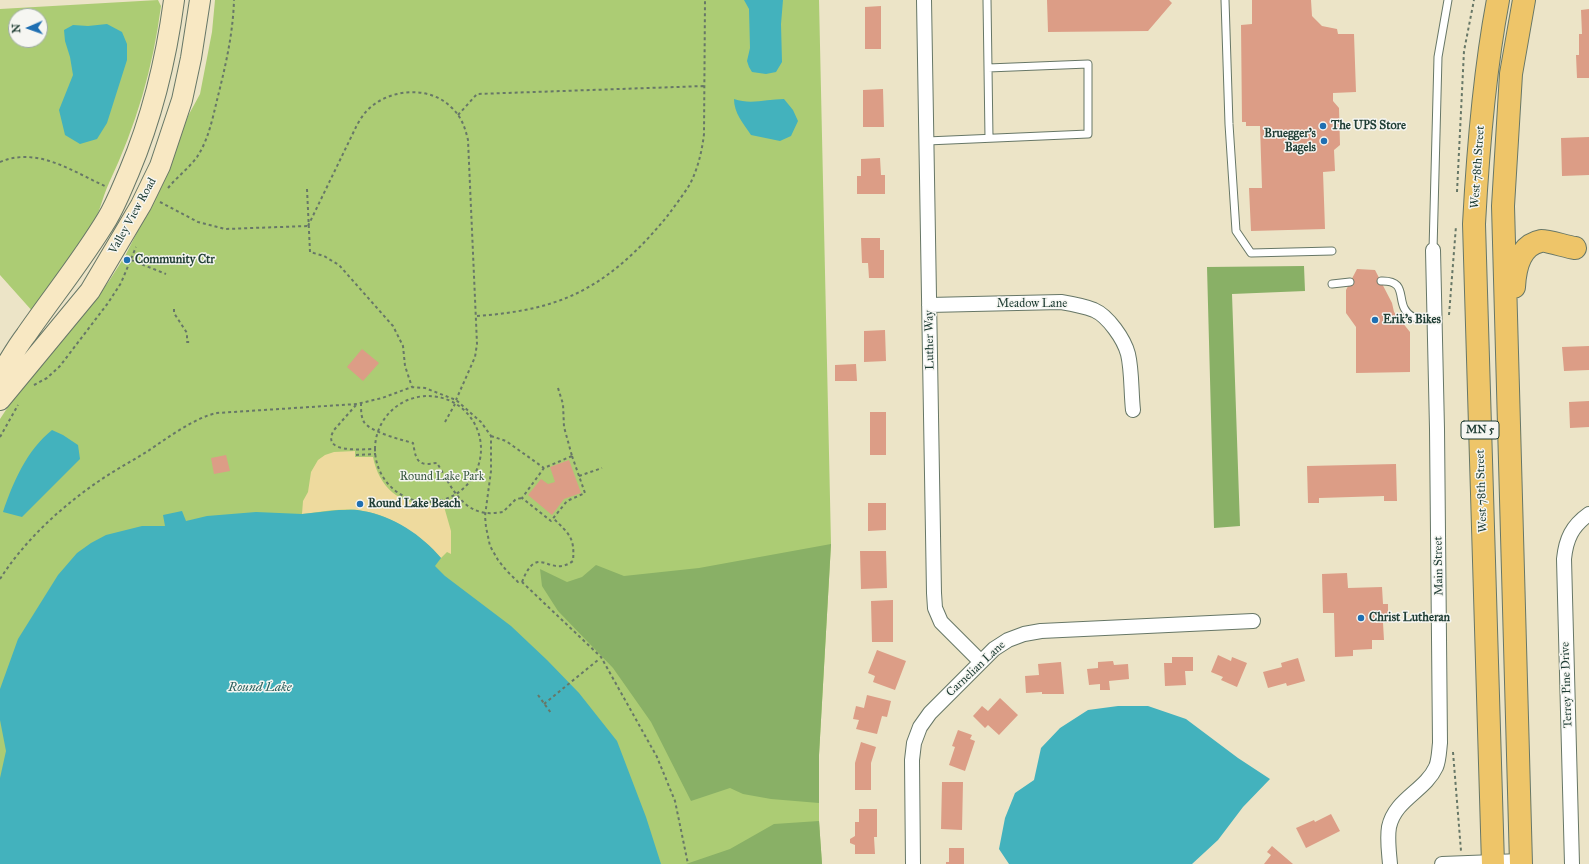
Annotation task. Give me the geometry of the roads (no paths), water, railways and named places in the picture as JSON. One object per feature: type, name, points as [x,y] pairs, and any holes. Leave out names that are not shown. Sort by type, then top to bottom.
[{"type":"main road","points":[[1477,153],[1479,45],[1486,0]]},
{"type":"main road","name":"West 78th Street","points":[[1493,863],[1474,224],[1477,153],[1485,81],[1498,0]]},
{"type":"main road","name":"MN 5","points":[[1521,862],[1503,206],[1511,74],[1524,0]]},
{"type":"main road","points":[[1503,206],[1516,142],[1529,35],[1536,0]]},
{"type":"main road","points":[[1510,493],[1518,435],[1514,293],[1515,269],[1519,258],[1525,250],[1541,241],[1579,248]]},
{"type":"street","name":"Valley View Road","points":[[0,400],[90,291],[122,216],[140,145],[160,84],[174,0]]},
{"type":"street","name":"Valley View Road","points":[[0,376],[25,336],[63,285],[122,216],[160,166],[182,100],[191,58],[200,0]]},
{"type":"street","name":"Luther Way","points":[[924,0],[935,608],[941,622],[981,662]]},
{"type":"street","name":"Main Street","points":[[1390,864],[1388,837],[1393,817],[1398,808],[1436,768],[1439,758],[1437,421],[1442,317],[1433,250]]},
{"type":"street","name":"Meadow Lane","points":[[929,304],[1061,302],[1079,305],[1096,311],[1110,323],[1121,337],[1128,354],[1133,410]]},
{"type":"street","name":"Terrey Pine Drive","points":[[1572,864],[1564,559],[1565,544],[1571,531],[1580,520],[1589,514]]},
{"type":"street","name":"Carnelian Lane","points":[[913,864],[912,760],[914,743],[920,727],[930,713],[994,649],[1008,640],[1024,634],[1041,631],[1253,621]]},
{"type":"street","points":[[1442,864],[1521,862]]},
{"type":"lane","points":[[987,0],[989,138]]},
{"type":"lane","points":[[1225,0],[1229,124],[1236,231],[1251,253],[1332,251]]},
{"type":"lane","points":[[1433,250],[1438,57],[1448,0]]},
{"type":"lane","points":[[927,141],[1088,134],[1088,64],[988,68]]},
{"type":"lane","points":[[1381,281],[1390,281],[1397,286],[1405,310],[1414,317],[1442,317]]},
{"type":"lane","points":[[1332,284],[1350,282]]},
{"type":"water","points":[[744,0],[783,0],[781,24],[782,62],[776,72],[766,74],[752,72],[749,67],[747,61],[750,48],[749,9]]},
{"type":"water","points":[[107,24],[122,32],[127,44],[127,60],[107,123],[97,139],[80,144],[65,135],[59,110],[73,75],[64,30],[73,25],[88,26]]},
{"type":"water","points":[[734,99],[753,102],[784,99],[793,110],[798,121],[791,136],[780,141],[751,135],[737,113]]},
{"type":"water","points":[[52,430],[78,445],[80,459],[22,517],[3,512],[11,489],[22,467],[35,447]]},
{"type":"water","name":"Round Lake","points":[[339,510],[357,510],[385,517],[416,534],[441,558],[435,566],[445,576],[511,626],[579,693],[617,741],[646,817],[661,864],[0,864],[0,778],[6,751],[0,720],[0,689],[18,639],[58,575],[77,553],[106,535],[142,526],[165,526],[163,515],[182,511],[186,521],[207,516],[256,512],[302,514]]},
{"type":"water","points":[[1118,706],[1148,706],[1186,719],[1238,758],[1270,779],[1243,807],[1218,840],[1192,864],[1009,864],[999,849],[1005,818],[1015,793],[1034,780],[1041,748],[1060,728],[1088,710]]},
{"type":"place","name":"The UPS Store","points":[[1323,126]]},
{"type":"place","name":"Bruegger's Bagels","points":[[1324,141]]},
{"type":"place","name":"Community Ctr","points":[[127,260]]},
{"type":"place","name":"Erik's Bikes","points":[[1375,320]]},
{"type":"place","name":"Round Lake Beach","points":[[360,504]]},
{"type":"place","name":"Christ Lutheran","points":[[1361,618]]},
{"type":"park label","name":"Round Lake Park","points":[[442,477]]}]
